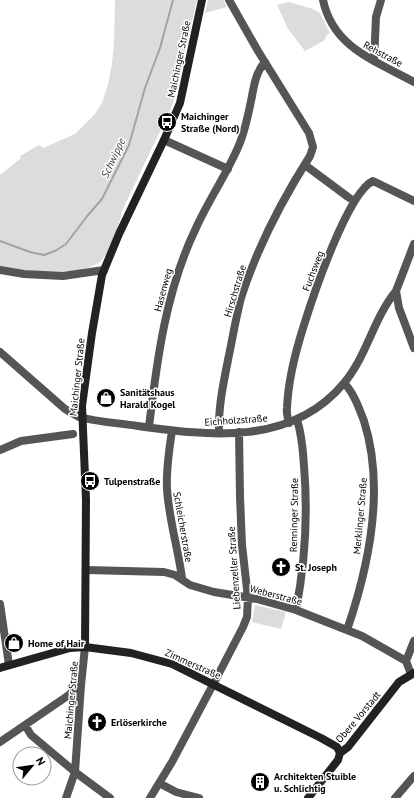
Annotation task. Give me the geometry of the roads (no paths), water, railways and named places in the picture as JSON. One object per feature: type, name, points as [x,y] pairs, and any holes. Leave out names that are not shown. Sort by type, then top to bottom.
[{"type":"street","name":"Maichinger Straße","points":[[66,798],[75,772],[85,647],[86,500],[82,406],[92,332],[104,270],[119,234],[164,140],[182,95],[202,0]]},
{"type":"street","name":"Hirschstraße","points":[[219,433],[219,412],[224,380],[241,299],[259,250],[279,209],[313,151],[312,140],[229,0]]},
{"type":"street","name":"Rehstraße","points":[[323,0],[329,20],[342,39],[356,52],[414,82]]},
{"type":"street","points":[[374,61],[376,17],[381,0]]},
{"type":"street","name":"Hasenweg","points":[[149,427],[163,334],[178,272],[196,228],[228,169],[244,131],[258,72],[265,62]]},
{"type":"street","points":[[164,140],[228,169]]},
{"type":"street","points":[[305,165],[354,201]]},
{"type":"street","name":"Fuchsweg","points":[[293,422],[287,410],[288,400],[291,378],[303,326],[324,268],[354,201],[365,187],[373,181],[414,201]]},
{"type":"street","name":"Eichholzstraße","points":[[82,418],[192,433],[265,430],[293,422],[324,404],[344,383],[358,363],[387,302],[396,292],[414,244]]},
{"type":"street","points":[[0,270],[24,274],[63,276],[104,270]]},
{"type":"street","points":[[396,292],[399,308],[414,348]]},
{"type":"street","points":[[0,352],[65,410],[82,418]]},
{"type":"street","name":"Merklinger Straße","points":[[344,383],[353,396],[365,425],[371,451],[373,474],[373,506],[366,560],[357,602],[347,630]]},
{"type":"street","name":"Renninger Straße","points":[[293,422],[302,438],[306,484],[306,533],[296,610]]},
{"type":"street","name":"Schleicherstraße","points":[[172,431],[168,458],[167,489],[172,528],[182,578]]},
{"type":"street","name":"Liebenzeller Straße","points":[[150,798],[172,762],[247,617],[248,598],[242,545],[239,432]]},
{"type":"street","points":[[0,450],[21,441],[73,434]]},
{"type":"street","name":"Weberstraße","points":[[86,570],[164,572],[182,578],[190,585],[214,592],[257,599],[296,610],[362,636],[406,661]]},
{"type":"street","points":[[0,604],[9,666]]},
{"type":"street","points":[[413,673],[406,661],[414,641]]},
{"type":"street","name":"Zimmerstraße","points":[[0,668],[70,648],[85,647],[132,653],[156,659],[172,664],[321,738],[337,747],[340,753]]},
{"type":"street","name":"Obere Vorstadt","points":[[308,798],[338,760],[340,753],[348,747],[399,682],[413,673]]},
{"type":"street","points":[[0,742],[81,685]]},
{"type":"street","points":[[25,725],[31,735],[75,772],[110,798]]},
{"type":"street","points":[[395,798],[414,776]]},
{"type":"street","points":[[159,783],[176,792],[199,798]]},
{"type":"waterway","name":"Schwippe","points":[[0,241],[30,252],[44,255],[55,251],[66,244],[102,199],[129,145],[145,88],[160,48],[173,0]]},
{"type":"place","name":"Maichinger Straße (Nord)","points":[[167,122]]},
{"type":"place","name":"Sanitätshaus Harald Kogel","points":[[106,398]]},
{"type":"place","name":"Tulpenstraße","points":[[90,481]]},
{"type":"place","name":"St. Joseph","points":[[281,567]]},
{"type":"place","name":"Home of Hair","points":[[14,643]]},
{"type":"place","name":"Erlöserkirche","points":[[97,722]]},
{"type":"place","name":"Architekten Stuible u. Schlichtig","points":[[260,782]]}]
